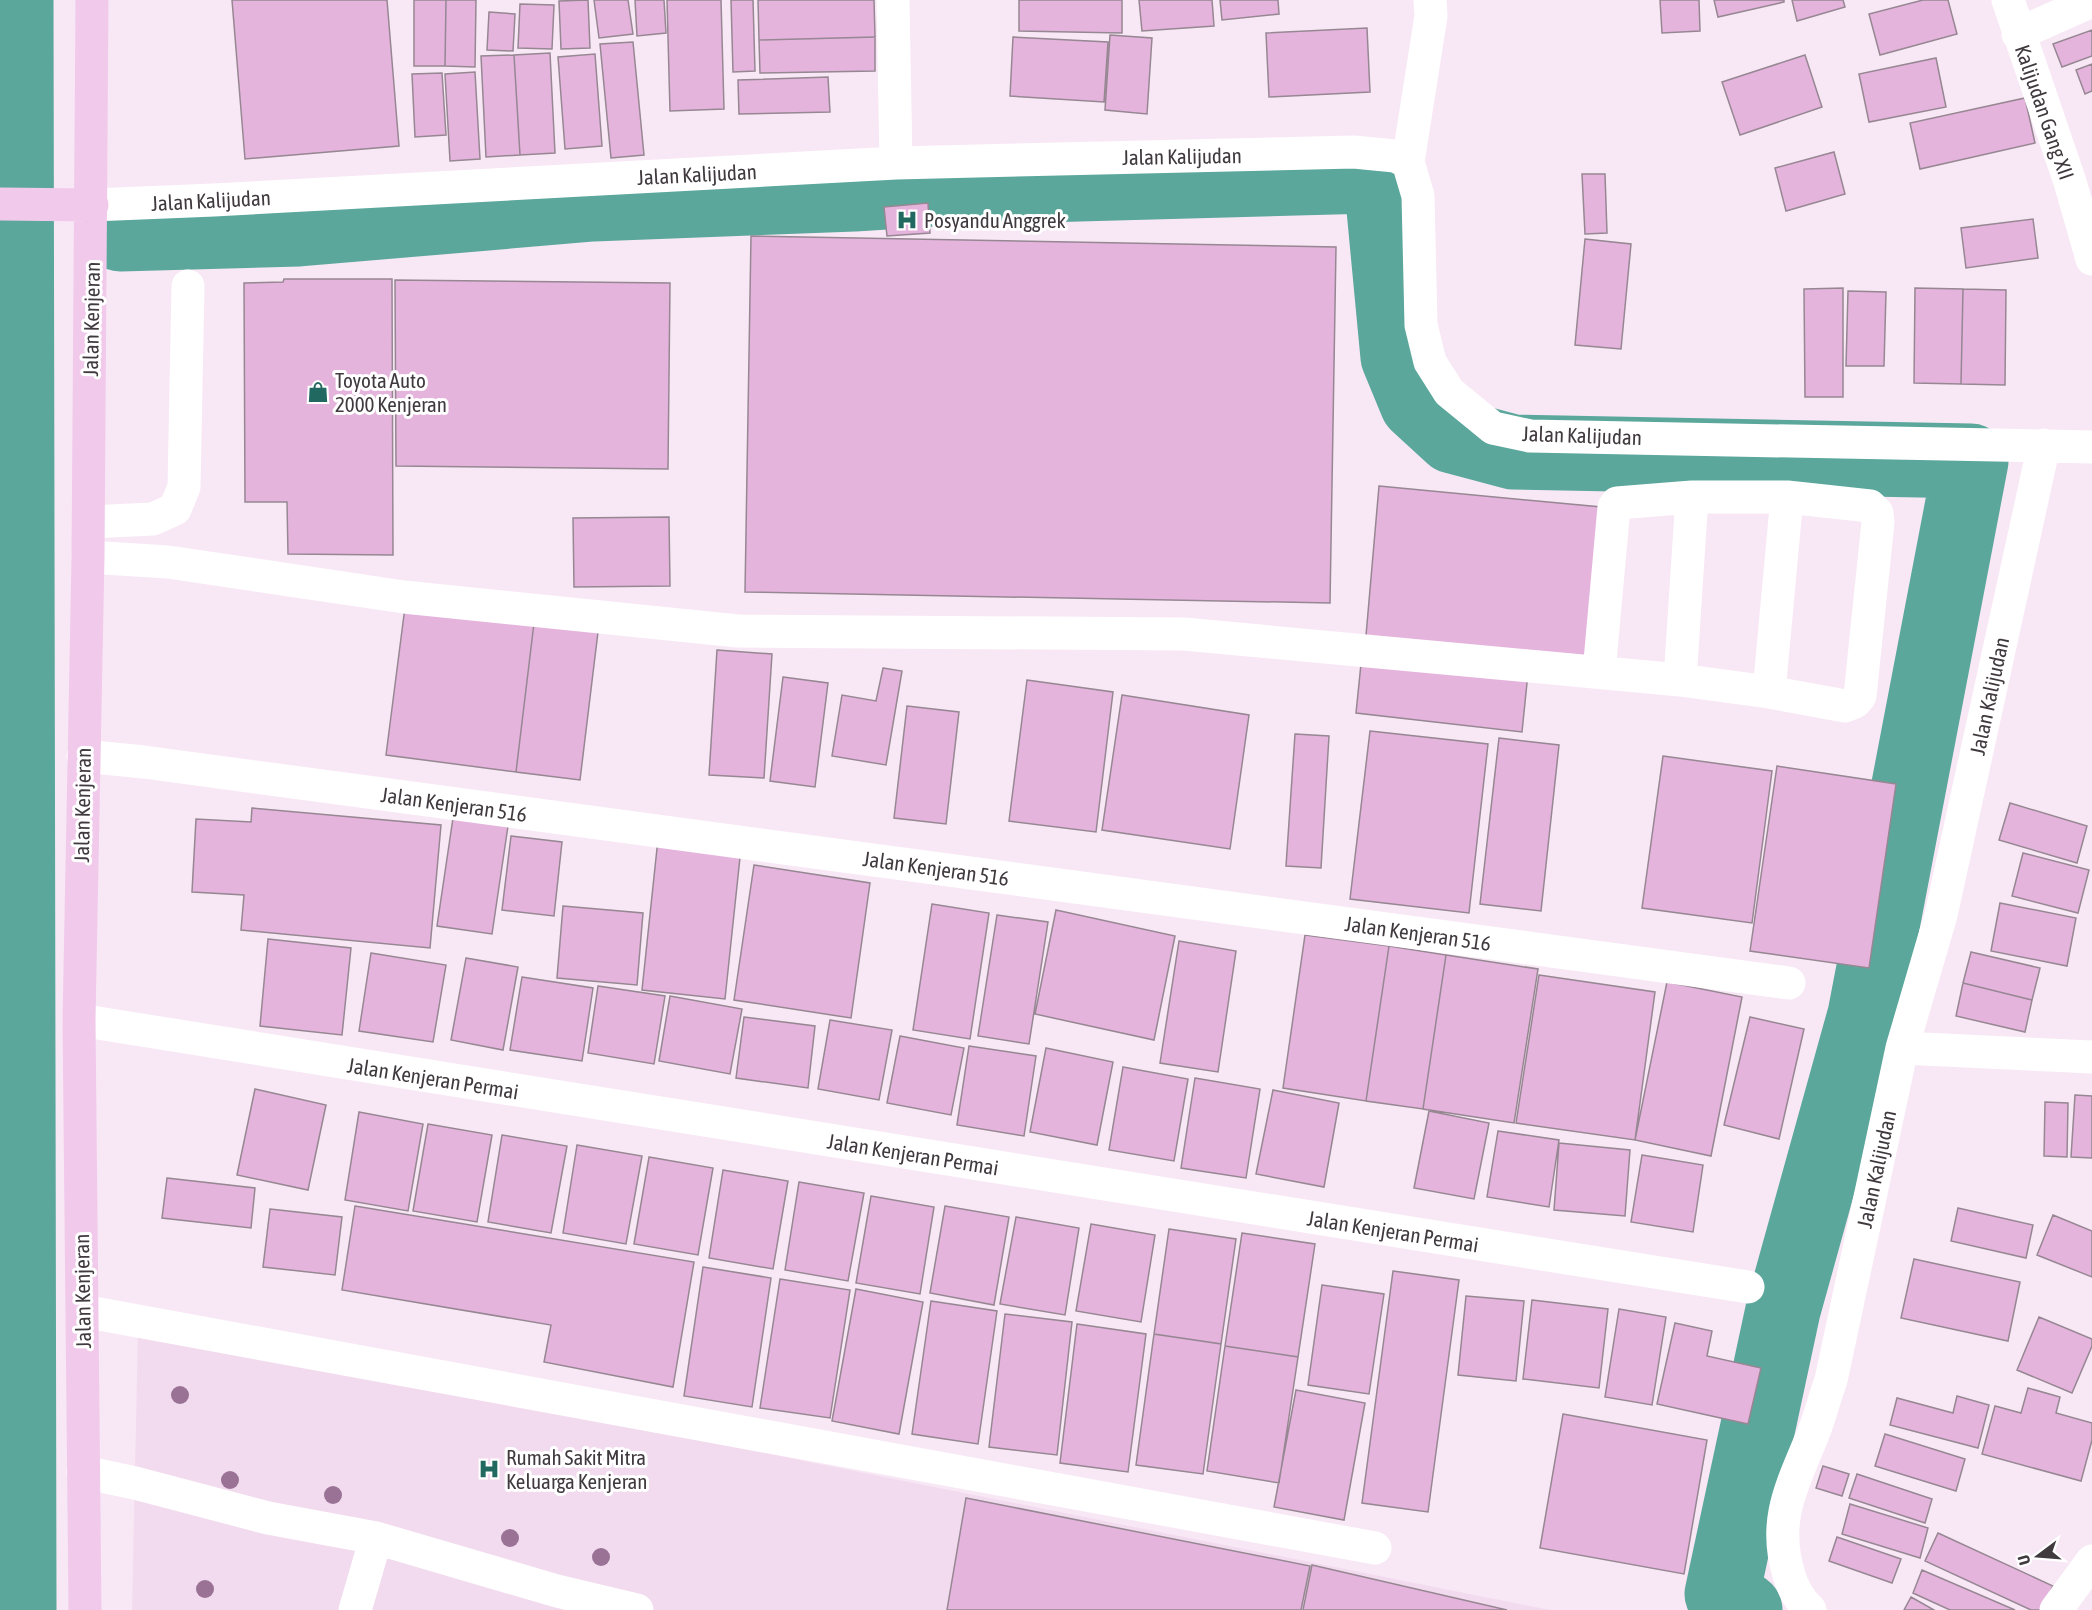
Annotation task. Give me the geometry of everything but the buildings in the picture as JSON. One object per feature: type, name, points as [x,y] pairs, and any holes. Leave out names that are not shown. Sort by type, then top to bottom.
[{"type":"main road","name":"Jalan Kenjeran","points":[[85,1610],[79,1020],[88,522],[80,205],[92,0]]},
{"type":"main road","points":[[0,204],[80,205]]},
{"type":"street","points":[[893,0],[896,163]]},
{"type":"street","points":[[1408,162],[1431,16],[1430,0]]},
{"type":"street","name":"Kalijudan Gang XII","points":[[2007,0],[2070,182],[2092,259]]},
{"type":"street","points":[[2018,34],[2092,1]]},
{"type":"street","name":"Jalan Kalijudan","points":[[80,205],[237,199],[896,163],[1354,152],[1395,156],[1408,162],[1418,196],[1421,325],[1430,362],[1449,392],[1493,428],[1530,436],[2044,445],[1941,915],[1902,1048],[1831,1380],[1787,1501],[1781,1531],[1783,1557],[1792,1584],[1804,1605],[1810,1610]]},
{"type":"street","points":[[88,522],[153,519],[175,509],[184,488],[188,286]]},
{"type":"street","points":[[2044,445],[2092,447]]},
{"type":"street","points":[[1680,680],[1692,497]]},
{"type":"street","points":[[88,557],[168,562],[404,597],[738,631],[1184,634],[1680,680],[1769,692],[1845,706],[1855,702],[1860,696],[1878,522],[1877,513],[1870,506],[1787,497],[1692,497],[1621,502],[1614,507],[1599,672]]},
{"type":"street","points":[[1769,692],[1787,497]]},
{"type":"street","name":"Jalan Kenjeran 516","points":[[83,756],[156,763],[1789,983]]},
{"type":"street","name":"Jalan Kenjeran Permai","points":[[79,1020],[1748,1287]]},
{"type":"street","points":[[1902,1048],[2092,1057]]},
{"type":"street","points":[[83,1311],[1375,1548]]},
{"type":"street","points":[[82,1472],[135,1483],[268,1518],[376,1538],[554,1600],[637,1610]]},
{"type":"street","points":[[355,1610],[376,1538]]},
{"type":"street","points":[[2067,1608],[2092,1561]]},
{"type":"shaded area","name":"Rumah Sakit Mitra Keluarga Kenjeran","points":[[138,1328],[1550,1610],[132,1610]]},
{"type":"waterway","points":[[16,0],[19,1610]]},
{"type":"waterway","points":[[120,234],[299,229],[593,204],[854,194],[965,187],[1371,176],[1382,188],[1398,357],[1417,403],[1453,436],[1513,452],[1971,461],[1865,1015],[1783,1310],[1722,1594],[1745,1610]]},
{"type":"place","name":"Posyandu Anggrek","points":[[907,220]]},
{"type":"place","name":"Toyota Auto 2000 Kenjeran","points":[[318,392]]},
{"type":"place","name":"Rumah Sakit Mitra Keluarga Kenjeran","points":[[489,1469]]}]
